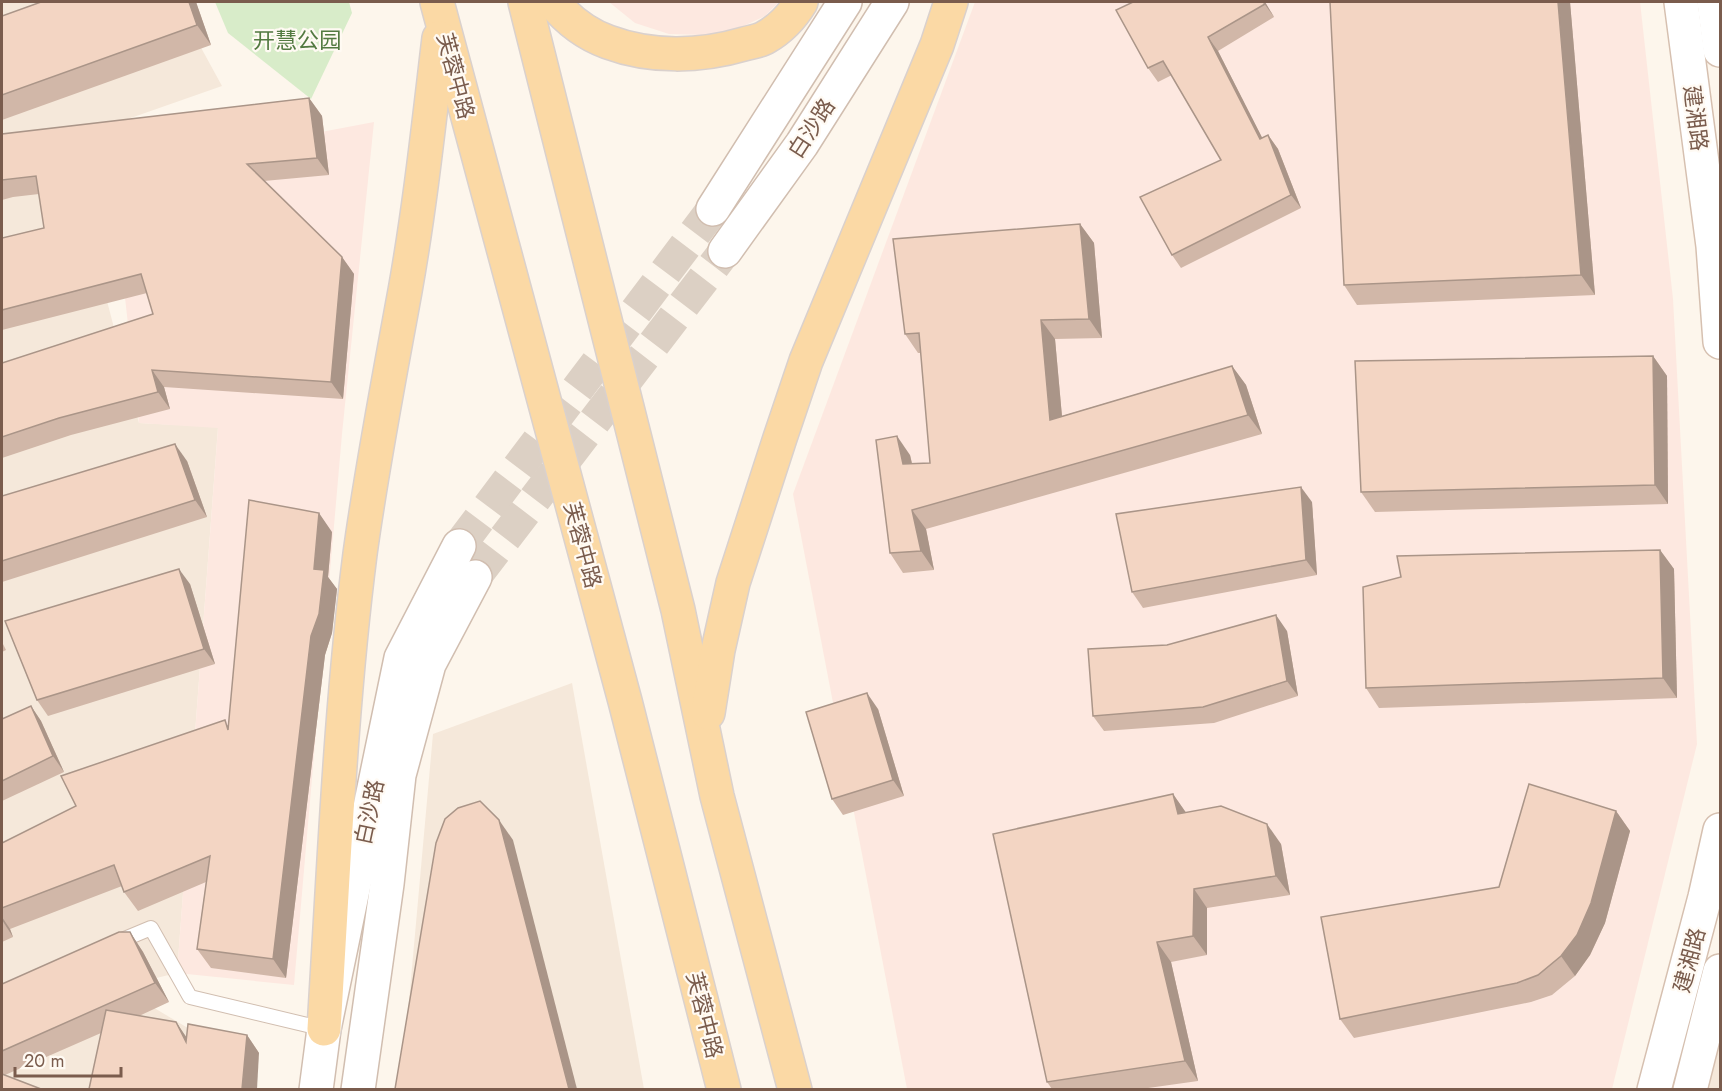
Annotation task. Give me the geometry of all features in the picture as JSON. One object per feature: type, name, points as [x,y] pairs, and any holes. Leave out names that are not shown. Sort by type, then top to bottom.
[{"type":"main road","points":[[525,2],[678,610],[705,745],[795,1089]]},
{"type":"main road","points":[[553,2],[576,26],[607,42],[645,52],[682,54],[720,51],[765,38],[794,14],[801,2]]},
{"type":"main road","points":[[705,745],[710,690],[733,583],[780,438],[806,361],[937,45],[951,2]]},
{"type":"main road","points":[[324,1029],[340,772],[360,555],[375,447],[405,290],[423,179],[439,10]]},
{"type":"main road","name":"芙蓉中路","points":[[439,10],[625,700],[724,1089]]},
{"type":"street","name":"白沙路","points":[[712,208],[845,2]]},
{"type":"street","name":"白沙路","points":[[725,251],[802,144],[892,2]]},
{"type":"street","name":"建湘路","points":[[1681,2],[1713,246],[1720,342]]},
{"type":"street","points":[[1714,2],[1720,50]]},
{"type":"street","name":"白沙路","points":[[316,1089],[324,1029],[400,658],[459,546]]},
{"type":"street","name":"白沙路","points":[[358,1089],[387,884],[399,775],[429,664],[475,577]]},
{"type":"street","name":"建湘路","points":[[1654,1089],[1705,897],[1720,830]]},
{"type":"street","name":"建湘路","points":[[1690,1089],[1720,971]]},
{"type":"lane","points":[[98,950],[151,928],[190,997],[324,1029]]},
{"type":"shaded area","points":[[2,2],[176,2],[222,86],[65,141],[139,423],[218,427],[177,973],[119,987],[255,1068],[253,1089],[2,1090]]},
{"type":"shaded area","points":[[609,2],[779,2],[765,16],[735,30],[706,35],[669,34],[635,23]]},
{"type":"shaded area","points":[[975,2],[1640,2],[1673,299],[1697,744],[1612,1089],[907,1089],[793,494]]},
{"type":"shaded area","points":[[374,122],[342,434],[294,985],[177,973],[218,428],[139,423],[111,172]]},
{"type":"shaded area","points":[[572,683],[644,1089],[401,1090],[433,734]]},
{"type":"shaded area","points":[[1720,1033],[1720,1089],[1709,1089]]},
{"type":"green space","name":"开慧公园","points":[[215,2],[349,2],[352,13],[311,99],[228,33]]},
{"type":"building","points":[[41,2],[189,2],[197,25],[2,95],[2,16]]},
{"type":"building","points":[[1133,2],[1263,2],[1265,4],[1208,37],[1260,139],[1268,135],[1291,195],[1172,255],[1140,197],[1221,160],[1163,61],[1148,68],[1116,10]]},
{"type":"building","points":[[1330,2],[1558,2],[1581,275],[1344,285]]},
{"type":"building","points":[[309,98],[317,158],[247,164],[342,257],[331,382],[152,370],[158,392],[59,418],[2,437],[2,363],[153,314],[141,274],[2,310],[2,238],[44,228],[36,176],[2,180],[2,134]]},
{"type":"building","points":[[1080,224],[1089,319],[1041,320],[1050,420],[1232,366],[1248,415],[912,510],[921,551],[890,553],[876,440],[897,436],[903,464],[930,463],[919,333],[905,334],[893,239]]},
{"type":"building","points":[[1653,356],[1655,485],[1361,492],[1355,361]]},
{"type":"building","points":[[175,444],[195,500],[2,561],[2,496]]},
{"type":"building","points":[[1301,487],[1306,560],[1132,592],[1116,514]]},
{"type":"building","points":[[249,500],[319,513],[314,569],[324,570],[319,614],[311,636],[273,959],[197,949],[210,856],[124,892],[114,865],[2,908],[2,843],[76,806],[61,776],[225,720],[228,730]]},
{"type":"building","points":[[1660,550],[1663,678],[1366,688],[1363,587],[1401,577],[1397,556]]},
{"type":"building","points":[[179,569],[204,649],[37,700],[5,621]]},
{"type":"building","points":[[1276,615],[1287,681],[1203,707],[1093,716],[1088,649],[1167,645]]},
{"type":"building","points":[[867,693],[893,780],[832,799],[806,712]]},
{"type":"building","points":[[31,706],[53,756],[2,781],[2,719]]},
{"type":"building","points":[[1529,784],[1616,811],[1591,903],[1577,935],[1561,956],[1538,975],[1517,983],[1340,1019],[1321,917],[1499,887]]},
{"type":"building","points":[[1173,794],[1178,814],[1221,806],[1267,824],[1276,876],[1194,889],[1193,936],[1157,942],[1185,1061],[1047,1082],[993,834]]},
{"type":"building","points":[[480,801],[499,820],[569,1089],[395,1089],[436,843],[445,819],[458,808]]},
{"type":"building","points":[[119,932],[130,932],[155,983],[2,1051],[2,984]]},
{"type":"building","points":[[106,1010],[176,1022],[186,1042],[188,1024],[247,1035],[242,1089],[89,1089]]},
{"type":"building","points":[[2,1074],[41,1089],[2,1089]]},
{"type":"tunnel","points":[[459,546],[713,209]]},
{"type":"tunnel","points":[[475,577],[725,251]]}]
